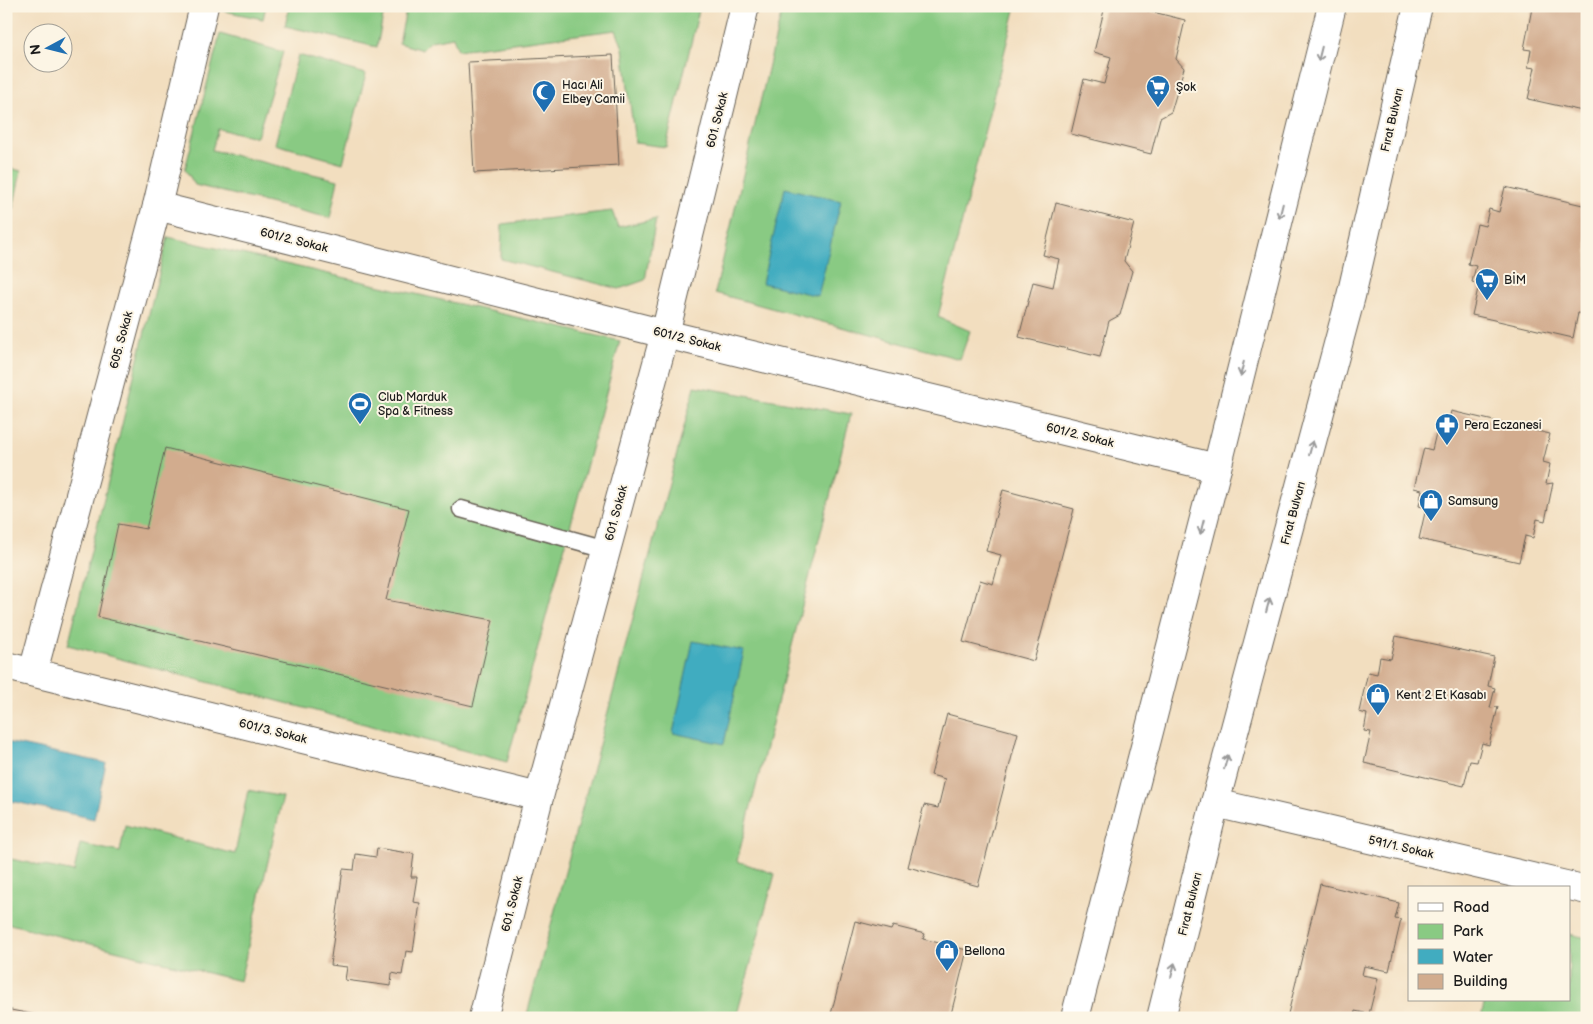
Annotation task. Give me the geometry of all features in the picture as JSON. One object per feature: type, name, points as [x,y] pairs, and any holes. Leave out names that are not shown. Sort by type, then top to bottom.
[{"type":"street","name":"605. Sokak","points":[[33,672],[157,206],[204,6]]},
{"type":"street","name":"601. Sokak","points":[[483,1018],[539,797],[665,334],[744,6]]},
{"type":"street","points":[[1074,1018],[1217,468],[1332,6]]},
{"type":"street","name":"Fırat Bulvarı","points":[[1161,1018],[1215,803],[1351,296],[1418,6]]},
{"type":"street","name":"601/2. Sokak","points":[[157,206],[665,334],[1217,468]]},
{"type":"street","name":"601/3. Sokak","points":[[6,666],[539,797]]},
{"type":"street","name":"591/1. Sokak","points":[[1215,803],[1570,886]]},
{"type":"street","name":"591/1. Sokak","points":[[1570,886],[1587,890]]},
{"type":"lane","points":[[460,509],[606,549]]},
{"type":"green space","points":[[225,6],[266,6],[263,19],[224,11]]},
{"type":"green space","points":[[289,6],[385,6],[377,47],[285,26]]},
{"type":"green space","points":[[407,6],[700,6],[666,147],[635,143],[623,48],[616,30],[458,50],[453,37],[431,41],[422,50],[399,43]]},
{"type":"green space","points":[[783,6],[1016,6],[938,317],[970,331],[960,359],[715,293]]},
{"type":"green space","points":[[220,34],[283,52],[257,137],[218,129],[212,150],[338,180],[330,218],[195,185],[185,169]]},
{"type":"green space","points":[[298,55],[366,74],[343,163],[275,144]]},
{"type":"green space","points":[[6,167],[21,171],[6,242]]},
{"type":"green space","points":[[612,211],[618,227],[656,219],[645,280],[619,289],[501,259],[502,224]]},
{"type":"green space","name":"Club Marduk Spa & Fitness","points":[[168,237],[620,341],[507,762],[68,645]]},
{"type":"green space","points":[[695,386],[851,414],[737,861],[775,874],[736,1018],[526,1018]]},
{"type":"green space","points":[[248,790],[283,797],[240,981],[6,923],[6,858],[74,872],[80,844],[120,852],[125,825],[235,854]]},
{"type":"green space","points":[[1570,934],[1587,938],[1587,1018],[1481,1018],[1485,1002],[1570,1002]]},
{"type":"water","points":[[785,188],[841,201],[818,296],[762,283]]},
{"type":"water","points":[[693,641],[744,651],[724,744],[673,733]]},
{"type":"water","points":[[6,742],[106,763],[94,819],[6,800]]},
{"type":"building","points":[[1105,6],[1129,6],[1185,20],[1176,59],[1184,68],[1171,112],[1160,118],[1151,154],[1071,134],[1084,79],[1104,84],[1111,57],[1094,52]]},
{"type":"building","points":[[1542,6],[1587,6],[1587,112],[1528,99],[1535,68],[1528,67],[1531,50],[1524,49],[1532,8],[1541,10]]},
{"type":"building","name":"Hacı Ali Elbey Camii","points":[[613,55],[619,165],[474,173],[468,62]]},
{"type":"building","points":[[1505,187],[1587,206],[1587,311],[1586,314],[1578,313],[1573,338],[1472,315],[1479,284],[1472,282],[1476,266],[1468,264],[1477,224],[1485,226],[1489,209],[1499,212]]},
{"type":"building","points":[[1056,203],[1134,223],[1124,261],[1132,271],[1120,315],[1109,321],[1100,357],[1019,337],[1033,282],[1053,287],[1059,259],[1043,255]]},
{"type":"building","points":[[1451,411],[1550,434],[1543,462],[1550,464],[1546,484],[1553,483],[1545,521],[1537,519],[1533,538],[1525,536],[1519,562],[1419,539],[1426,508],[1419,506],[1422,490],[1414,488],[1424,448],[1432,450],[1436,433],[1446,435]]},
{"type":"building","points":[[165,448],[409,509],[386,600],[493,620],[473,706],[98,617],[118,524],[146,529]]},
{"type":"building","points":[[1003,490],[1074,509],[1034,661],[963,642],[980,580],[993,584],[1001,555],[986,551]]},
{"type":"building","points":[[1396,636],[1494,657],[1488,686],[1495,688],[1490,708],[1498,707],[1489,745],[1482,743],[1477,762],[1470,761],[1464,786],[1364,763],[1371,732],[1364,731],[1367,714],[1359,712],[1368,672],[1377,674],[1380,657],[1391,659]]},
{"type":"building","points":[[947,714],[1018,733],[978,886],[908,867],[924,805],[938,808],[945,779],[931,775]]},
{"type":"building","points":[[377,848],[414,854],[411,877],[417,877],[413,902],[420,903],[413,952],[406,951],[402,975],[392,973],[391,986],[345,980],[347,967],[330,965],[343,869],[354,870],[356,854],[376,857]]},
{"type":"building","points":[[1320,884],[1399,903],[1395,919],[1401,920],[1389,971],[1364,966],[1362,975],[1378,978],[1369,1014],[1355,1011],[1354,1018],[1287,1018]]},
{"type":"building","points":[[855,921],[891,930],[893,926],[925,934],[923,939],[967,950],[950,1018],[830,1018]]},
{"type":"building","points":[[6,1009],[36,1015],[35,1018],[6,1018]]},
{"type":"place","name":"Şok","points":[[1158,108]]},
{"type":"place","name":"Hacı Ali Elbey Camii","points":[[544,113]]},
{"type":"place","name":"BİM","points":[[1487,301]]},
{"type":"place","name":"Club Marduk Spa & Fitness","points":[[360,425]]},
{"type":"place","name":"Pera Eczanesi","points":[[1447,446]]},
{"type":"place","name":"Samsung","points":[[1431,522]]},
{"type":"place","name":"Kent 2 Et Kasabı","points":[[1378,716]]},
{"type":"place","name":"Bellona","points":[[947,972]]}]
